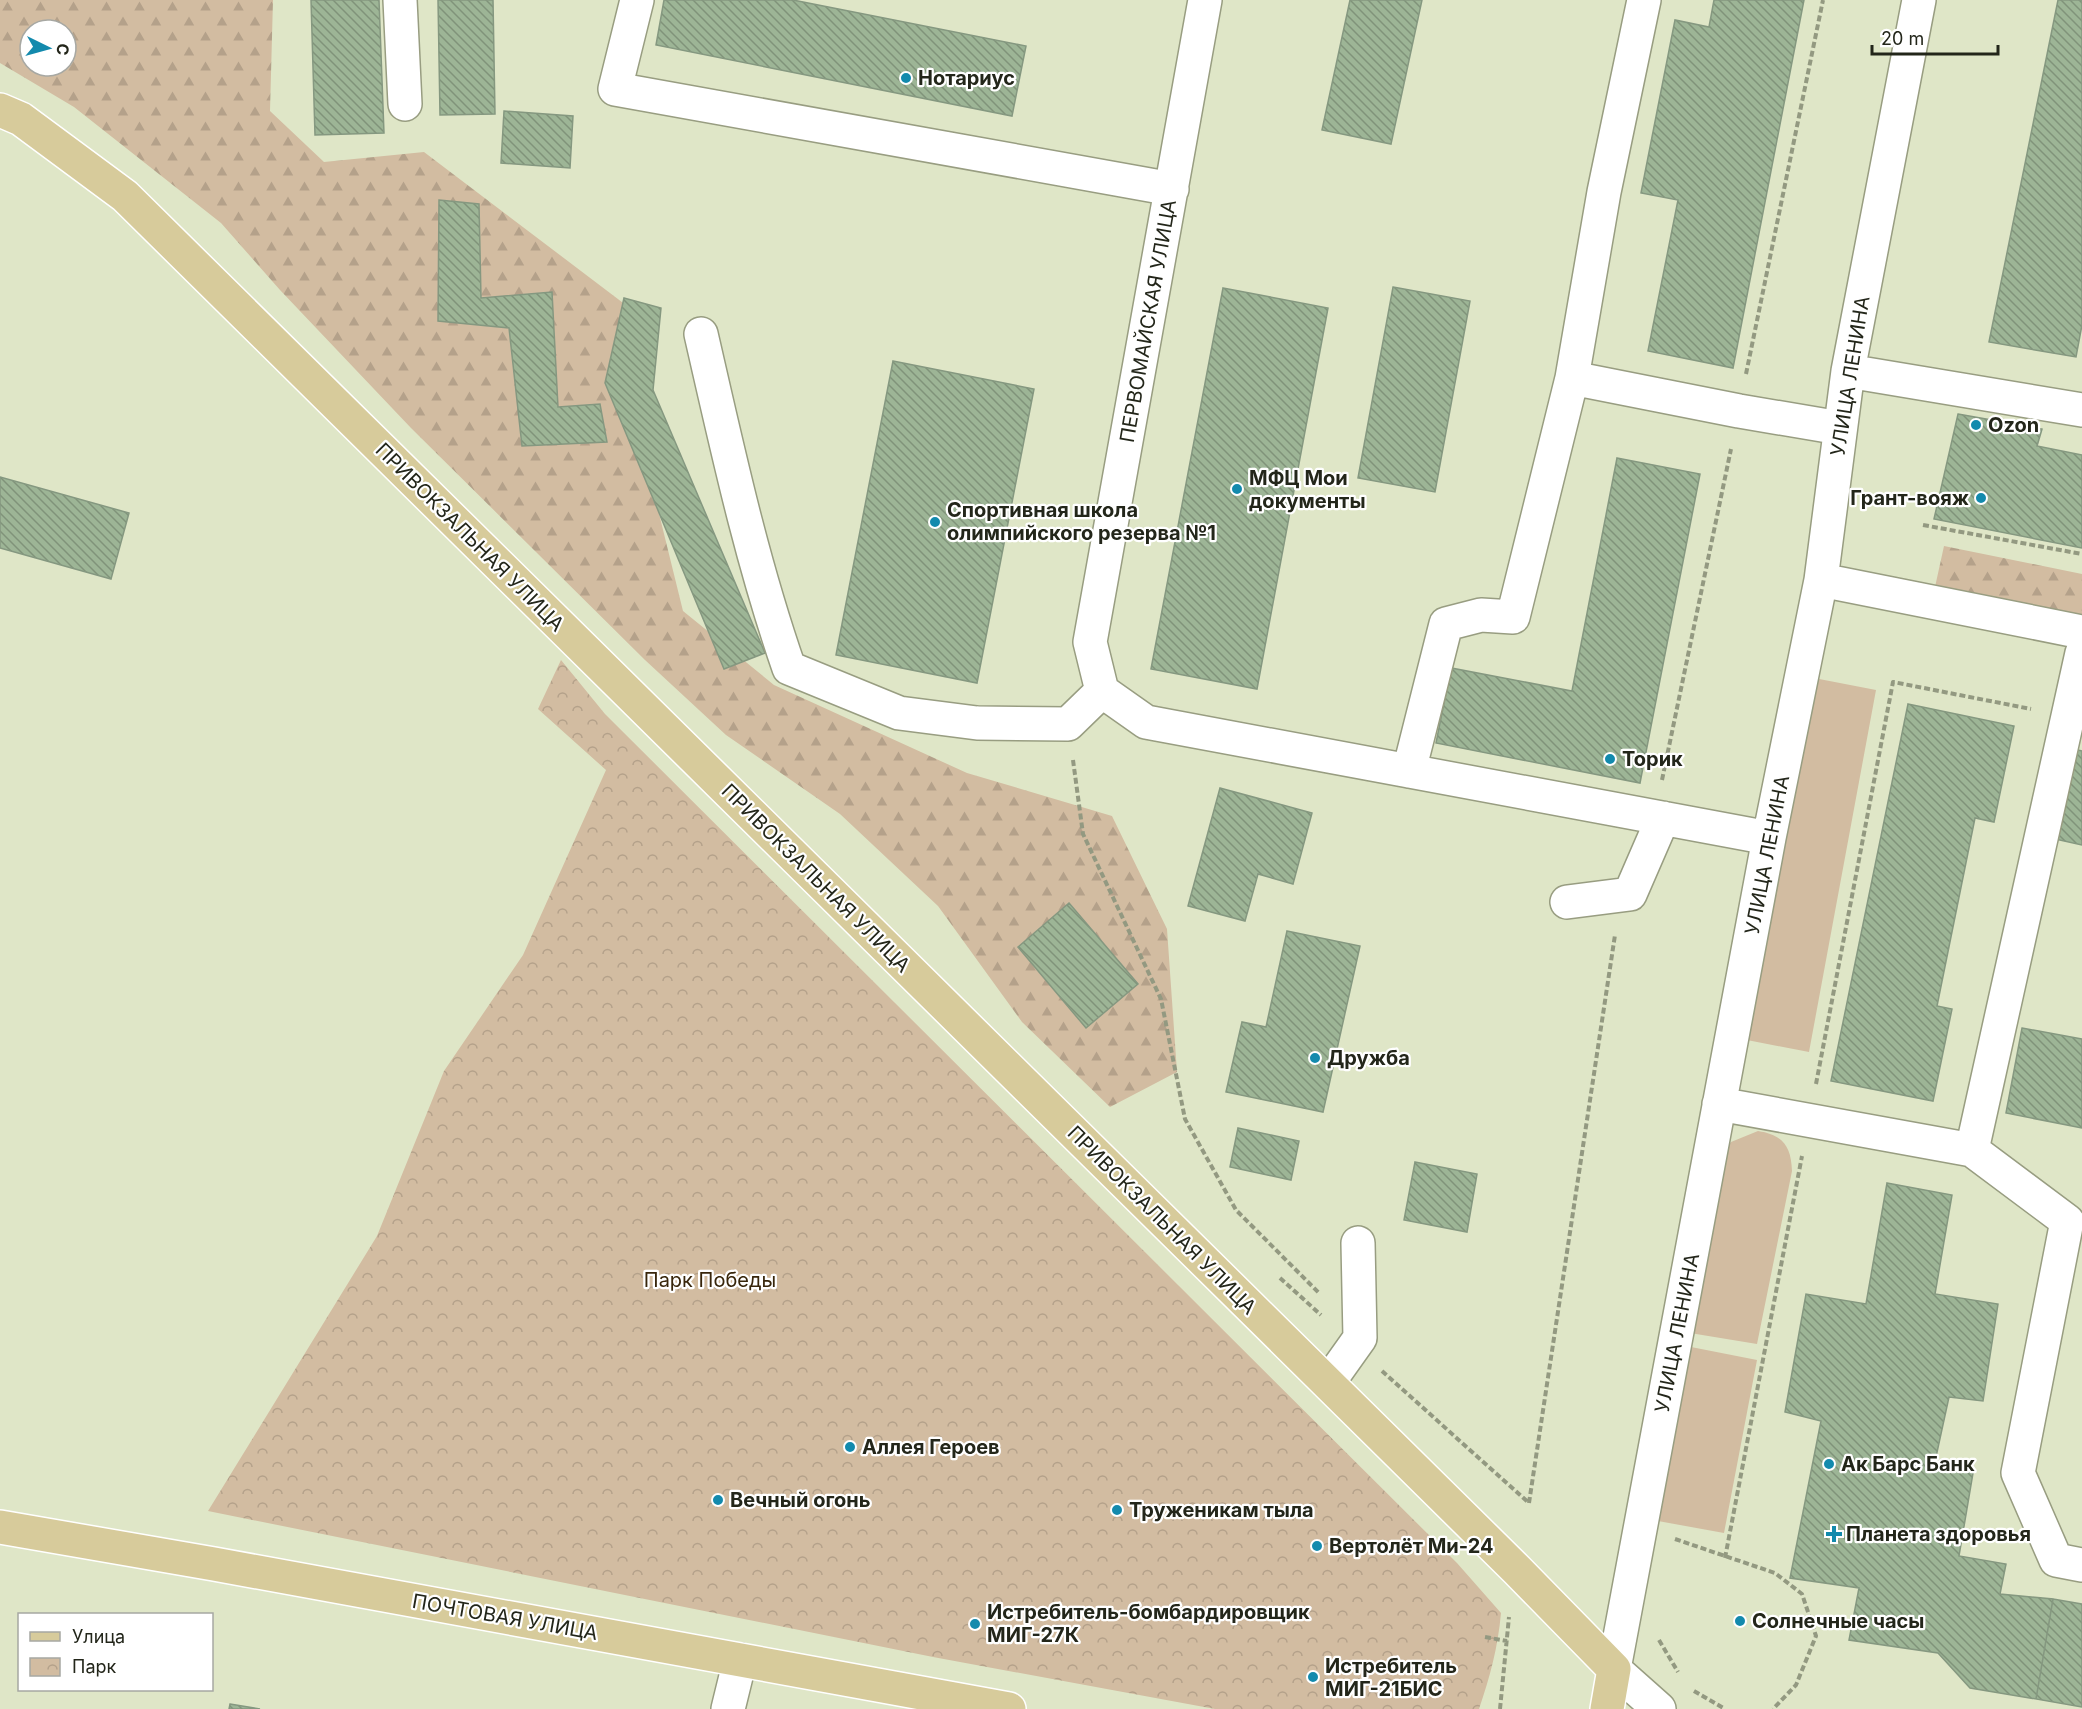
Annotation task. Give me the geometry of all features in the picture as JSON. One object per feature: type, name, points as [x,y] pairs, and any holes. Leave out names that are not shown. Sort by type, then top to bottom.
[{"type":"main road","name":"ПРИВОКЗАЛЬНАЯ УЛИЦА","points":[[0,110],[21,119],[125,196],[1509,1562],[1614,1669]]},
{"type":"main road","name":"ПОЧТОВАЯ УЛИЦА","points":[[0,1527],[1010,1709]]},
{"type":"main road","name":"УЛИЦА ЛЕНИНА","points":[[1607,1709],[1614,1669]]},
{"type":"street","points":[[400,0],[405,104]]},
{"type":"street","points":[[637,0],[615,89],[1172,189]]},
{"type":"street","name":"ПЕРВОМАЙСКАЯ УЛИЦА","points":[[1102,691],[1090,642],[1206,0]]},
{"type":"street","points":[[1409,771],[1446,624],[1481,615],[1514,617],[1572,378],[1604,192],[1644,0]]},
{"type":"street","name":"УЛИЦА ЛЕНИНА","points":[[1614,1669],[1769,838],[1821,580],[1848,371],[1918,0]]},
{"type":"street","points":[[701,334],[743,516],[774,625],[789,668],[899,713],[977,723],[1068,724],[1102,691],[1146,722],[1769,838]]},
{"type":"street","points":[[1848,371],[2082,410]]},
{"type":"street","points":[[1572,378],[1739,411],[1840,428]]},
{"type":"street","points":[[1821,580],[2082,632]]},
{"type":"street","points":[[1972,1150],[2082,653]]},
{"type":"street","points":[[1567,902],[1630,894],[1663,818]]},
{"type":"street","points":[[1719,1104],[1972,1150],[2067,1221],[2018,1473],[2056,1560],[2082,1565]]},
{"type":"street","points":[[1328,1383],[1360,1338],[1358,1243]]},
{"type":"street","points":[[728,1709],[740,1659]]},
{"type":"street","points":[[1614,1669],[1659,1709]]},
{"type":"path","points":[[1923,525],[2082,554]]},
{"type":"path","points":[[1893,682],[2068,716]]},
{"type":"path","points":[[1068,724],[1083,834],[1161,999],[1185,1119],[1236,1210],[1326,1300]]},
{"type":"path","points":[[1529,1503],[1621,896]]},
{"type":"path","points":[[1666,1536],[1775,1573],[1802,1594],[1816,1636],[1796,1685],[1773,1709]]},
{"type":"path","points":[[1500,1709],[1509,1616]]},
{"type":"path","points":[[1485,1637],[1507,1641]]},
{"type":"path","points":[[1657,1637],[1681,1677]]},
{"type":"path","points":[[1687,1687],[1725,1709]]},
{"type":"green space","points":[[0,0],[273,0],[270,111],[324,162],[424,152],[639,315],[650,477],[683,611],[774,685],[967,773],[1112,816],[1167,929],[1177,1072],[1110,1107],[1022,1022],[938,906],[840,814],[726,735],[645,660],[411,428],[280,290],[221,223],[74,107],[25,78],[78,78],[78,18],[18,18],[18,74],[0,63]]},
{"type":"green space","points":[[1944,546],[2082,574],[2082,616],[1935,587]]},
{"type":"green space","name":"Парк Победы","points":[[561,660],[605,714],[1457,1563],[1501,1613],[1493,1662],[1479,1709],[1215,1709],[933,1657],[208,1511],[377,1236],[444,1071],[523,955],[606,770],[538,709]]},
{"type":"green space","points":[[1814,678],[1876,690],[1809,1052],[1747,1040]]},
{"type":"green space","points":[[1758,1131],[1774,1135],[1784,1143],[1790,1155],[1792,1171],[1757,1344],[1690,1333],[1724,1151],[1731,1142]]},
{"type":"green space","points":[[1691,1347],[1757,1360],[1724,1533],[1658,1521]]},
{"type":"building","points":[[311,0],[379,0],[384,133],[315,135]]},
{"type":"building","points":[[438,0],[493,0],[495,114],[440,115]]},
{"type":"building","points":[[664,0],[793,0],[1026,46],[1012,116],[656,45]]},
{"type":"building","points":[[1350,0],[1422,0],[1391,144],[1322,130]]},
{"type":"building","points":[[1714,0],[1804,0],[1733,368],[1648,351],[1678,200],[1641,193],[1675,20],[1709,27]]},
{"type":"building","points":[[2058,0],[2082,0],[2082,325],[2076,357],[1989,342]]},
{"type":"building","points":[[504,111],[573,116],[570,168],[501,163]]},
{"type":"building","points":[[439,200],[479,204],[481,298],[552,292],[558,407],[600,404],[607,442],[522,446],[509,328],[438,321]]},
{"type":"building","points":[[1393,287],[1470,301],[1435,492],[1358,478]]},
{"type":"building","points":[[1223,288],[1328,308],[1257,689],[1151,669]]},
{"type":"building","points":[[624,298],[661,308],[653,390],[765,653],[724,669],[605,383]]},
{"type":"building","points":[[893,361],[1034,389],[977,683],[836,655]]},
{"type":"building","points":[[1958,414],[2042,429],[2037,446],[2082,455],[2082,548],[1934,519]]},
{"type":"building","points":[[1617,458],[1700,474],[1640,783],[1436,743],[1451,668],[1572,691]]},
{"type":"building","points":[[0,477],[129,513],[111,579],[0,548]]},
{"type":"building","points":[[1908,704],[2014,726],[1994,822],[1975,818],[1937,1006],[1952,1009],[1933,1101],[1831,1081]]},
{"type":"building","points":[[2074,749],[2082,751],[2082,845],[2055,839]]},
{"type":"building","points":[[1220,788],[1312,813],[1293,884],[1258,874],[1245,921],[1188,906]]},
{"type":"building","points":[[1069,903],[1138,984],[1086,1028],[1018,947]]},
{"type":"building","points":[[1287,931],[1360,946],[1323,1112],[1226,1092],[1242,1022],[1266,1027]]},
{"type":"building","points":[[2022,1028],[2082,1039],[2082,1128],[2006,1113]]},
{"type":"building","points":[[1238,1128],[1299,1141],[1291,1180],[1230,1167]]},
{"type":"building","points":[[1415,1162],[1477,1174],[1467,1232],[1404,1220]]},
{"type":"building","points":[[1887,1183],[1952,1195],[1935,1294],[1998,1304],[1983,1401],[1949,1397],[1934,1466],[1973,1473],[1959,1556],[2006,1564],[2000,1594],[2053,1599],[2036,1699],[1970,1688],[1938,1653],[1849,1640],[1859,1588],[1790,1578],[1821,1421],[1785,1412],[1806,1294],[1866,1304]]},
{"type":"building","points":[[2053,1599],[2082,1604],[2082,1707],[2036,1699]]},
{"type":"building","points":[[230,1704],[260,1709],[229,1709]]},
{"type":"place","name":"Нотариус","points":[[906,78]]},
{"type":"place","name":"Ozon","points":[[1976,425]]},
{"type":"place","name":"МФЦ Мои документы","points":[[1237,489]]},
{"type":"place","name":"Грант-вояж","points":[[1981,498]]},
{"type":"place","name":"Спортивная школа олимпийского резерва №1","points":[[935,522]]},
{"type":"place","name":"Торик","points":[[1610,759]]},
{"type":"place","name":"Дружба","points":[[1315,1058]]},
{"type":"place","name":"Аллея Героев","points":[[850,1447]]},
{"type":"place","name":"Ак Барс Банк","points":[[1829,1464]]},
{"type":"place","name":"Вечный огонь","points":[[718,1500]]},
{"type":"place","name":"Труженикам тыла","points":[[1117,1510]]},
{"type":"place","name":"Планета здоровья","points":[[1834,1534]]},
{"type":"place","name":"Вертолёт Ми-24","points":[[1317,1546]]},
{"type":"place","name":"Солнечные часы","points":[[1740,1621]]},
{"type":"place","name":"Истребитель-бомбардировщик МИГ-27К","points":[[975,1624]]},
{"type":"place","name":"Истребитель МИГ-21БИС","points":[[1313,1677]]}]
